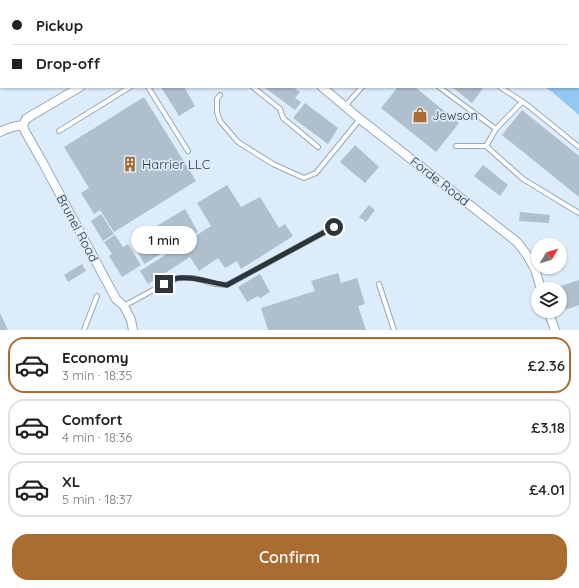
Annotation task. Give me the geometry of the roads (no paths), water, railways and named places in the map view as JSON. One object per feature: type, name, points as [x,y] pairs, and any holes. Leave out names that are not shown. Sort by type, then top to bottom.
[{"type":"street","points":[[0,132],[17,126],[24,126],[26,119],[30,116],[78,88]]},
{"type":"street","name":"Forde Road","points":[[323,88],[360,119],[517,242],[527,254],[535,269],[539,282]]},
{"type":"street","name":"Brunel Road","points":[[24,126],[26,133],[116,299],[124,306],[131,320],[133,330]]},
{"type":"street","points":[[551,318],[555,330]]},
{"type":"lane","points":[[59,131],[128,88]]},
{"type":"lane","points":[[149,88],[188,150]]},
{"type":"lane","points":[[254,88],[280,109],[283,118],[318,147]]},
{"type":"lane","points":[[345,106],[361,88]]},
{"type":"lane","points":[[440,88],[496,129]]},
{"type":"lane","points":[[501,88],[522,102],[579,147]]},
{"type":"lane","points":[[220,95],[217,99],[217,112],[220,121],[238,142],[273,164],[304,178],[316,172],[360,119]]},
{"type":"lane","points":[[486,146],[496,129],[522,102]]},
{"type":"lane","points":[[456,146],[486,146],[523,179],[579,213]]},
{"type":"lane","points":[[124,306],[178,278],[194,278],[216,284],[227,285],[334,227]]},
{"type":"lane","points":[[379,284],[394,330]]},
{"type":"lane","points":[[84,330],[97,296]]},
{"type":"water","points":[[546,88],[579,88],[579,115]]},
{"type":"place","name":"Jewson","points":[[420,115]]},
{"type":"place","name":"Harrier LLC","points":[[130,164]]}]
